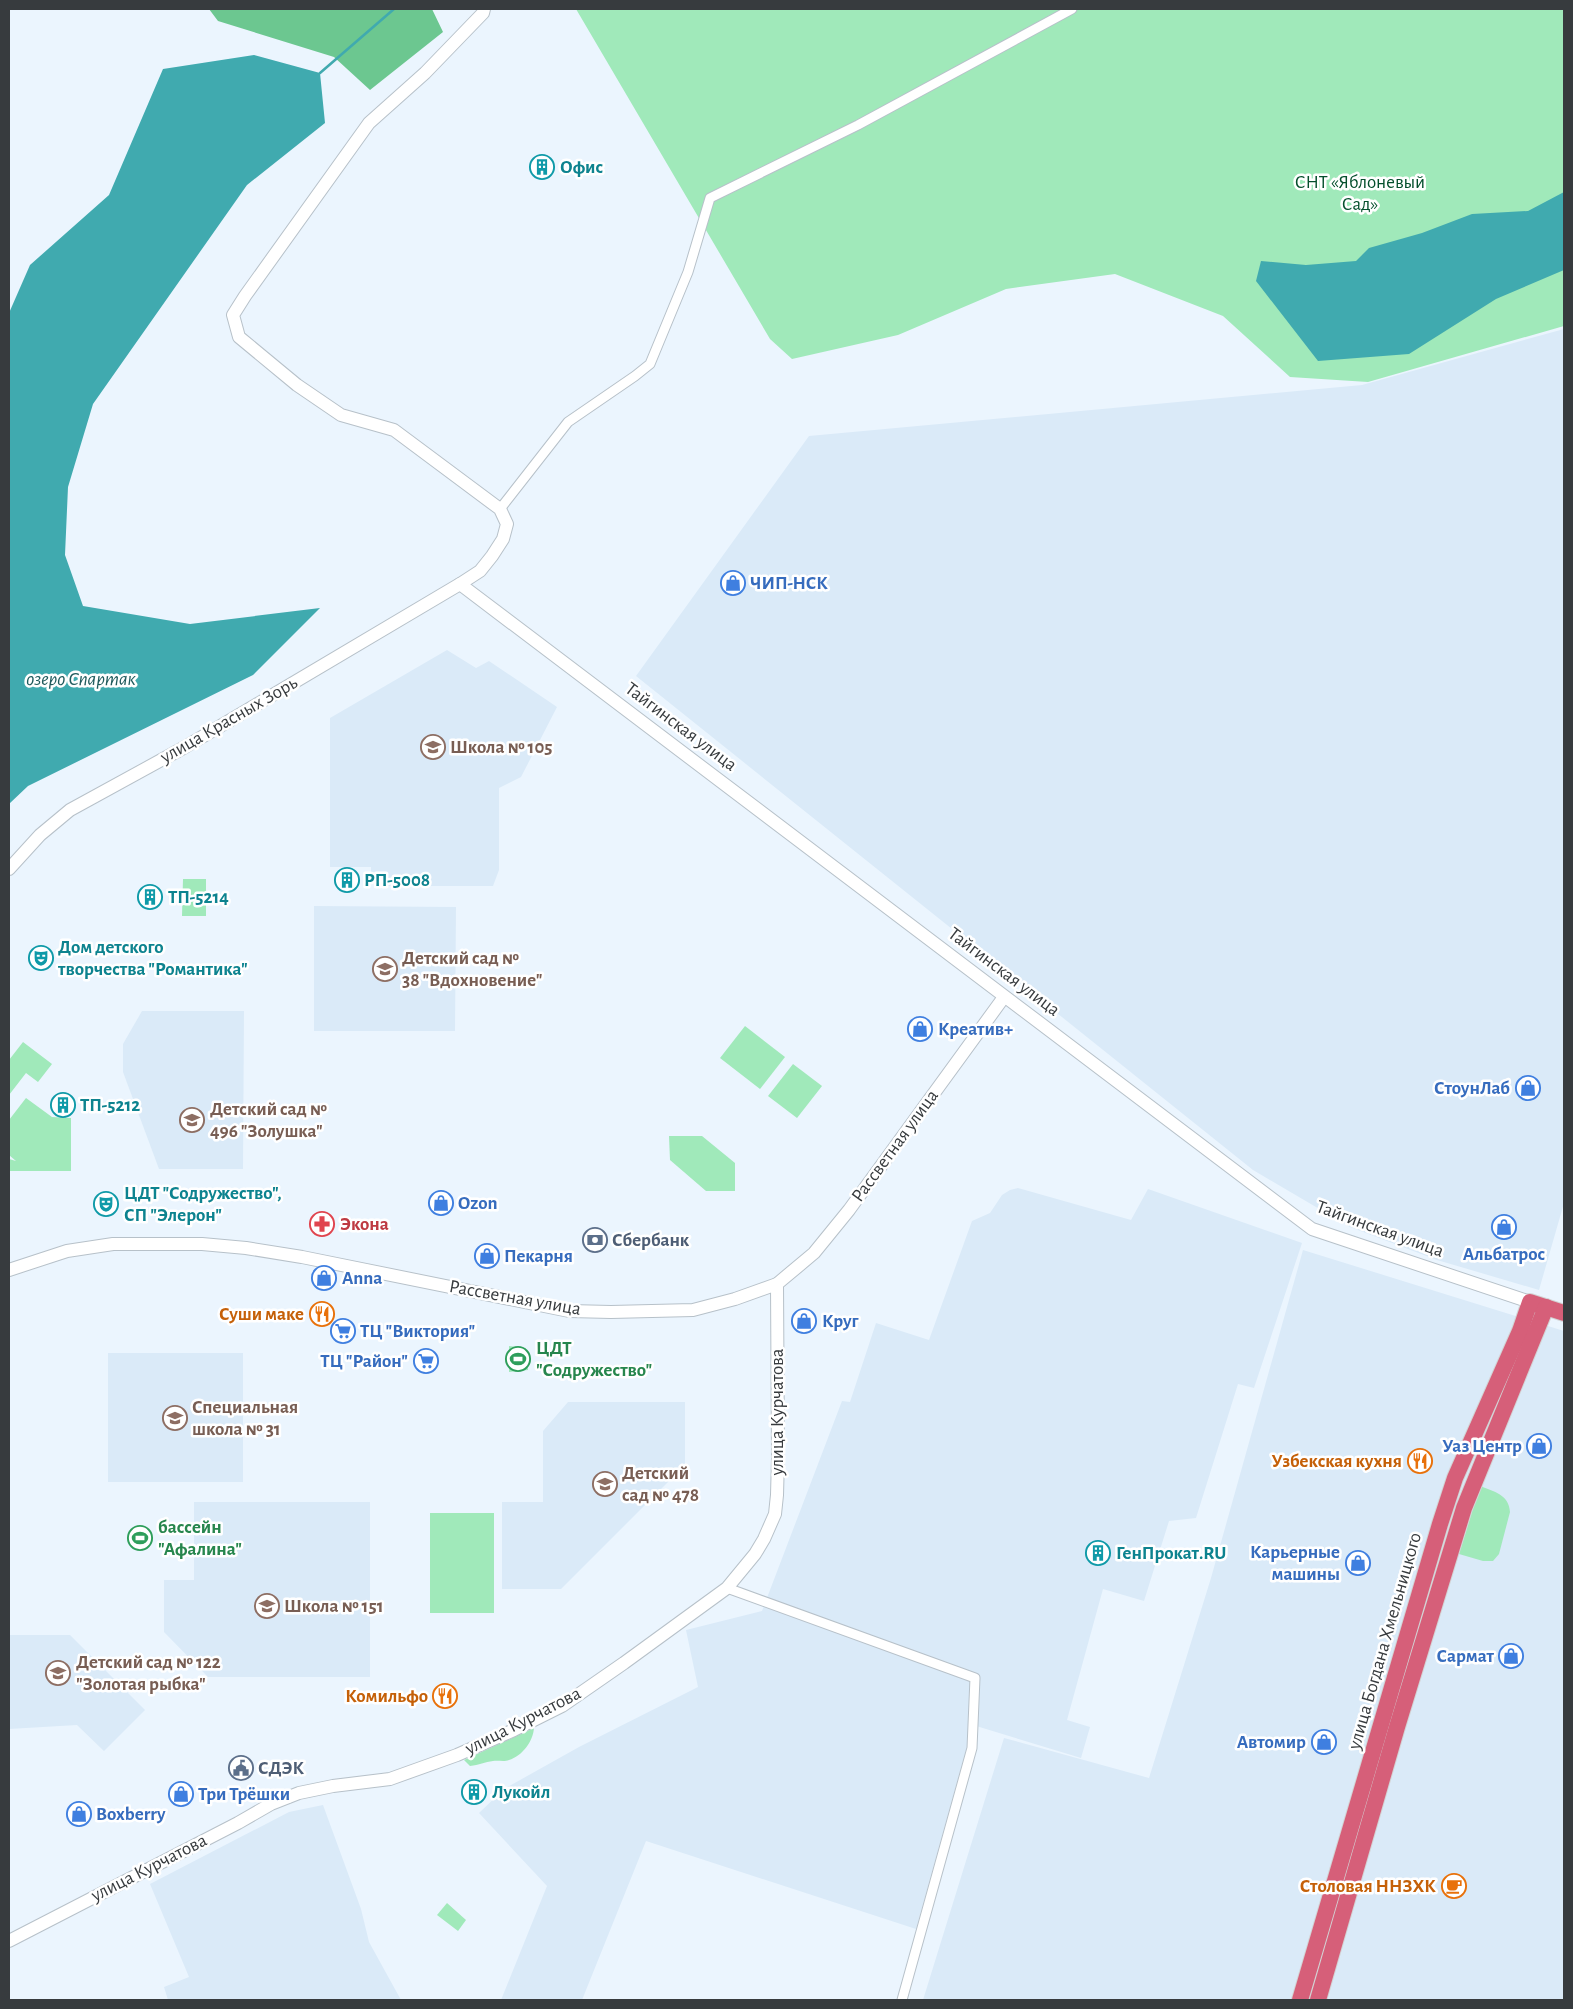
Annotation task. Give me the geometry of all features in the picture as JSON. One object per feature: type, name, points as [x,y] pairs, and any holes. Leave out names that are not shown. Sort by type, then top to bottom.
[{"type":"highway","name":"Тайгинская улица","points":[[1530,1302],[1564,1313]]},
{"type":"highway","name":"улица Богдана Хмельницкого","points":[[1300,2000],[1455,1478],[1520,1331],[1530,1302]]},
{"type":"highway","name":"улица Богдана Хмельницкого","points":[[1318,2000],[1397,1727],[1457,1529],[1478,1471],[1546,1308]]},
{"type":"highway","points":[[1440,1524],[1457,1529]]},
{"type":"main road","points":[[484,9],[483,13],[425,73],[369,122],[244,296],[233,315],[239,337],[297,385],[341,415],[394,430],[500,509]]},
{"type":"main road","name":"улица Красных Зорь","points":[[9,869],[40,835],[70,810],[185,747],[480,571],[502,539],[506,524],[500,509]]},
{"type":"main road","name":"Тайгинская улица","points":[[460,584],[1312,1229],[1530,1302]]},
{"type":"main road","name":"Рассветная улица","points":[[9,1270],[67,1250],[113,1244],[202,1244],[246,1248],[302,1257],[569,1311],[693,1310],[735,1300],[777,1284],[814,1253],[843,1217],[1004,997]]},
{"type":"main road","name":"улица Курчатова","points":[[9,1941],[238,1823],[271,1804],[299,1793],[325,1787],[390,1779],[457,1755],[514,1730],[562,1706],[727,1588],[755,1554],[775,1514],[778,1458],[777,1284]]},
{"type":"street","points":[[500,509],[568,422],[650,364],[688,272],[710,198],[858,125],[1072,9]]},
{"type":"street","points":[[727,1588],[975,1678],[972,1748],[902,2000]]},
{"type":"shaded area","points":[[1564,329],[1564,1203],[1539,1290],[1437,1260],[1350,1227],[1253,1170],[636,676],[809,436],[1362,385]]},
{"type":"shaded area","name":"Школа № 105","points":[[447,650],[476,668],[489,661],[557,707],[521,777],[499,788],[499,870],[493,886],[378,886],[378,875],[371,874],[371,867],[330,867],[330,718]]},
{"type":"shaded area","name":"Детский сад № 38 \"Вдохновение\"","points":[[314,906],[456,907],[455,1031],[314,1031]]},
{"type":"shaded area","name":"Детский сад № 496 \"Золушка\"","points":[[142,1011],[244,1011],[243,1169],[159,1169],[123,1072],[123,1044]]},
{"type":"shaded area","points":[[1018,1188],[1131,1220],[1148,1189],[1302,1243],[1254,1388],[1238,1384],[1196,1518],[1169,1521],[1144,1601],[1103,1589],[1067,1720],[1090,1727],[1081,1758],[973,1725],[916,1929],[646,1841],[582,2000],[501,2000],[547,1886],[479,1813],[504,1789],[579,1747],[698,1687],[686,1630],[762,1611],[842,1401],[850,1402],[876,1323],[929,1340],[972,1221],[990,1213],[1002,1195]]},
{"type":"shaded area","points":[[1303,1250],[1564,1331],[1564,2000],[923,2000],[1004,1738],[1149,1778],[1211,1578]]},
{"type":"shaded area","name":"Специальная школа № 31","points":[[108,1353],[243,1353],[243,1482],[108,1482]]},
{"type":"shaded area","name":"Детский сад № 478","points":[[568,1402],[685,1402],[685,1465],[561,1589],[502,1589],[502,1502],[543,1502],[543,1431]]},
{"type":"shaded area","name":"Школа № 151","points":[[194,1502],[370,1502],[370,1677],[208,1677],[164,1632],[164,1580],[194,1580]]},
{"type":"shaded area","name":"Детский сад № 122 \"Золотая рыбка\"","points":[[9,1635],[70,1635],[145,1710],[104,1751],[77,1725],[9,1729]]},
{"type":"shaded area","points":[[323,1805],[361,1909],[369,1942],[401,2000],[168,2000],[164,1987],[189,1977],[150,1884],[289,1812]]},
{"type":"green space","points":[[209,9],[432,9],[443,32],[370,90],[334,57],[218,21]]},
{"type":"green space","name":"СНТ «Яблоневый Сад»","points":[[576,9],[1564,9],[1564,326],[1368,382],[1290,377],[1223,316],[1115,274],[1006,289],[898,335],[792,359],[770,339]]},
{"type":"green space","points":[[183,879],[206,879],[206,916],[182,916]]},
{"type":"green space","points":[[745,1026],[785,1057],[760,1089],[720,1058]]},
{"type":"green space","points":[[23,1042],[52,1064],[38,1082],[26,1073],[9,1095],[9,1060]]},
{"type":"green space","points":[[793,1064],[822,1086],[797,1118],[768,1096]]},
{"type":"green space","points":[[26,1098],[52,1117],[71,1118],[71,1171],[9,1171],[9,1159],[16,1161],[9,1155],[9,1120]]},
{"type":"green space","points":[[669,1136],[702,1136],[735,1163],[735,1191],[706,1191],[670,1160]]},
{"type":"green space","name":"ЦДТ \"Содружество\"","points":[[509,1346],[526,1348],[528,1370],[509,1372]]},
{"type":"green space","points":[[1480,1486],[1504,1497],[1509,1506],[1510,1512],[1499,1554],[1493,1561],[1483,1561],[1459,1554]]},
{"type":"green space","points":[[430,1513],[494,1513],[494,1613],[430,1613]]},
{"type":"green space","points":[[534,1728],[529,1743],[514,1758],[507,1761],[493,1761],[470,1766],[464,1760]]},
{"type":"green space","points":[[447,1903],[466,1920],[458,1931],[437,1915]]},
{"type":"water","name":"озеро Спартак","points":[[254,55],[320,73],[325,123],[247,185],[93,404],[68,487],[65,555],[83,606],[190,624],[320,608],[253,675],[28,786],[9,804],[9,313],[30,265],[109,195],[163,69]]},
{"type":"water","points":[[1564,192],[1564,270],[1496,299],[1409,354],[1318,361],[1256,281],[1261,261],[1306,265],[1356,261],[1369,248],[1422,233],[1472,214],[1528,211]]},
{"type":"waterway","points":[[320,73],[394,9]]},
{"type":"place","name":"Офис","points":[[542,167]]},
{"type":"place","name":"ЧИП-НСК","points":[[733,583]]},
{"type":"place","name":"Школа № 105","points":[[433,747]]},
{"type":"place","name":"РП-5008","points":[[347,880]]},
{"type":"place","name":"ТП-5214","points":[[150,897]]},
{"type":"place","name":"Дом детского творчества \"Романтика\"","points":[[41,958]]},
{"type":"place","name":"Детский сад № 38 \"Вдохновение\"","points":[[385,969]]},
{"type":"place","name":"Креатив+","points":[[920,1029]]},
{"type":"place","name":"СтоунЛаб","points":[[1528,1088]]},
{"type":"place","name":"ТП-5212","points":[[63,1105]]},
{"type":"place","name":"Детский сад № 496 \"Золушка\"","points":[[192,1120]]},
{"type":"place","name":"Ozon","points":[[441,1203]]},
{"type":"place","name":"ЦДТ \"Содружество\", СП \"Элерон\"","points":[[106,1204]]},
{"type":"place","name":"Экона","points":[[322,1224]]},
{"type":"place","name":"Альбатрос","points":[[1504,1227]]},
{"type":"place","name":"Сбербанк","points":[[595,1240]]},
{"type":"place","name":"Пекарня","points":[[487,1256]]},
{"type":"place","name":"Anna","points":[[324,1278]]},
{"type":"place","name":"Суши маке","points":[[322,1314]]},
{"type":"place","name":"Круг","points":[[804,1321]]},
{"type":"place","name":"ТЦ \"Виктория\"","points":[[343,1331]]},
{"type":"place","name":"ЦДТ \"Содружество\"","points":[[518,1359]]},
{"type":"place","name":"ТЦ \"Район\"","points":[[426,1361]]},
{"type":"place","name":"Специальная школа № 31","points":[[175,1418]]},
{"type":"place","name":"Уаз Центр","points":[[1539,1446]]},
{"type":"place","name":"Узбекская кухня","points":[[1420,1461]]},
{"type":"place","name":"Детский сад № 478","points":[[605,1484]]},
{"type":"place","name":"бассейн \"Афалина\"","points":[[140,1538]]},
{"type":"place","name":"ГенПрокат.RU","points":[[1098,1553]]},
{"type":"place","name":"Карьерные машины","points":[[1358,1563]]},
{"type":"place","name":"Школа № 151","points":[[267,1606]]},
{"type":"place","name":"Сармат","points":[[1511,1656]]},
{"type":"place","name":"Детский сад № 122 \"Золотая рыбка\"","points":[[58,1673]]},
{"type":"place","name":"Комильфо","points":[[445,1696]]},
{"type":"place","name":"Автомир","points":[[1324,1742]]},
{"type":"place","name":"СДЭК","points":[[241,1768]]},
{"type":"place","name":"Лукойл","points":[[474,1792]]},
{"type":"place","name":"Три Трёшки","points":[[181,1794]]},
{"type":"place","name":"Boxberry","points":[[79,1814]]},
{"type":"place","name":"Столовая ННЗХК","points":[[1454,1886]]}]
